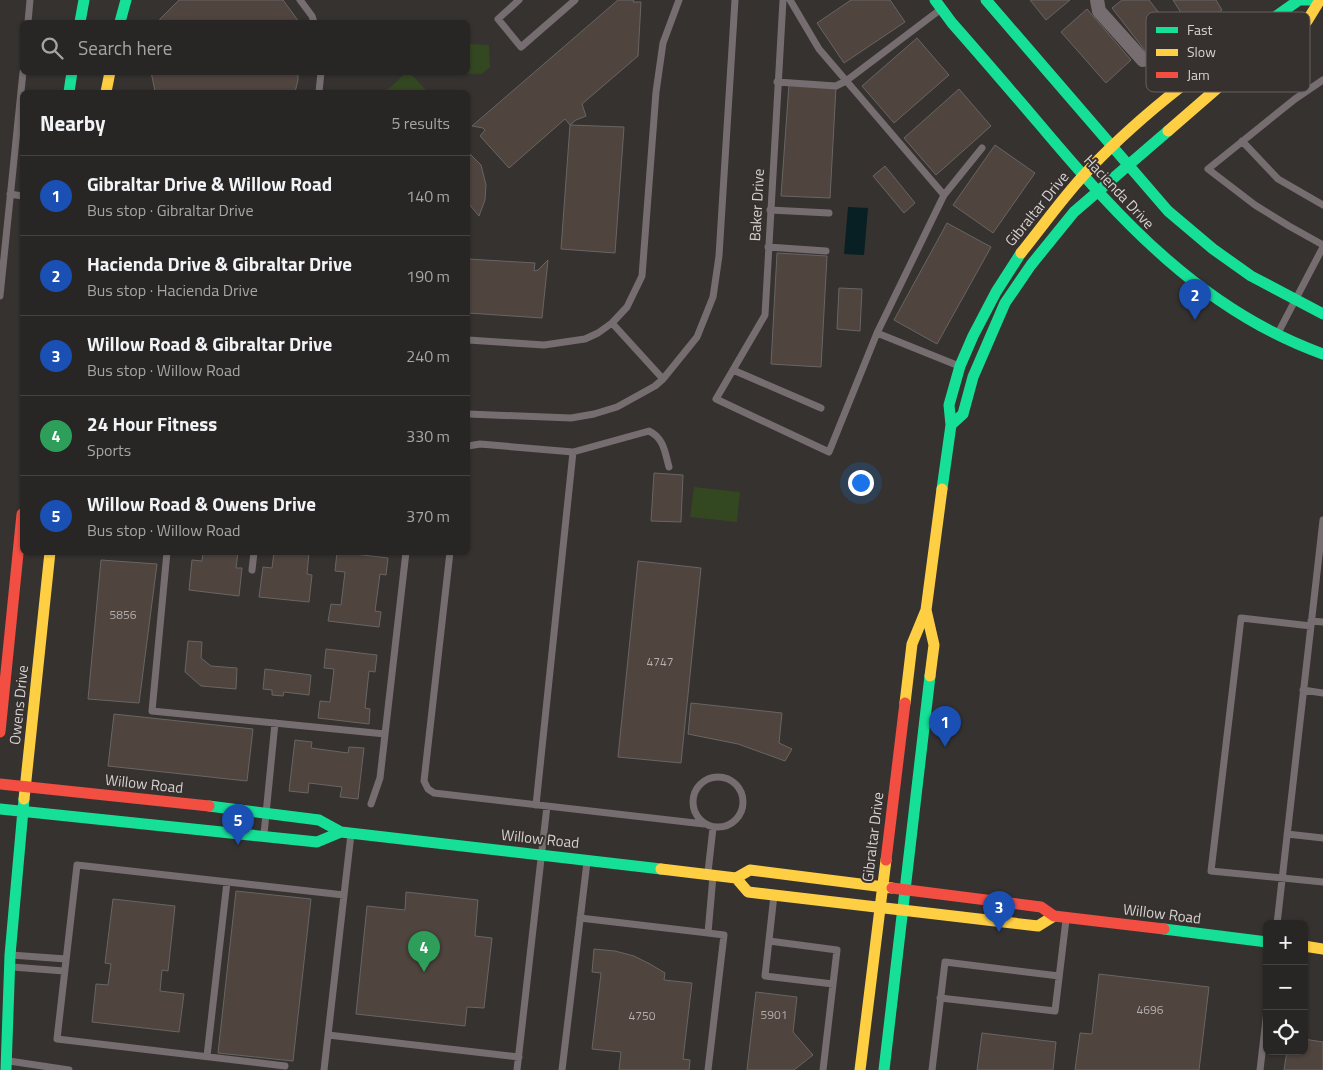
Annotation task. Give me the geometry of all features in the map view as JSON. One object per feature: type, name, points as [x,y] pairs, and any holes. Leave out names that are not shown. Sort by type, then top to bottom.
[{"type":"street","points":[[80,20],[84,0]]},
{"type":"street","points":[[121,20],[126,0]]},
{"type":"street","name":"Hacienda Drive","points":[[986,0],[1168,211],[1201,240],[1241,270],[1323,314]]},
{"type":"street","points":[[1097,0],[1099,11],[1143,60]]},
{"type":"street","name":"Gibraltar Drive","points":[[1282,12],[1299,0],[1320,0]]},
{"type":"street","name":"Gibraltar Drive","points":[[1310,16],[1320,0]]},
{"type":"street","name":"Hacienda Drive","points":[[938,4],[1083,176],[1156,253],[1189,281],[1226,307],[1277,335],[1323,354]]},
{"type":"street","points":[[69,90],[72,75]]},
{"type":"street","points":[[106,90],[109,75]]},
{"type":"street","name":"Gibraltar Drive","points":[[860,1070],[912,644],[926,610],[952,425],[949,405],[960,366],[992,299],[1019,255],[1083,176],[1112,147],[1177,92]]},
{"type":"street","name":"Gibraltar Drive","points":[[952,425],[963,414],[976,371],[1006,303],[1030,265],[1074,212],[1213,92]]},
{"type":"street","name":"Owens Drive","points":[[0,732],[20,534]]},
{"type":"street","name":"Owens Drive","points":[[6,1066],[9,967],[22,811],[50,555]]},
{"type":"street","name":"Gibraltar Drive","points":[[884,1070],[934,645],[926,610]]},
{"type":"street","name":"Willow Road","points":[[0,784],[266,812],[319,820],[346,833],[542,854],[736,878],[750,870],[1041,907],[1054,916],[1066,918],[1263,942]]},
{"type":"street","name":"Willow Road","points":[[0,809],[317,842],[346,833]]},
{"type":"street","points":[[736,878],[748,892],[1038,926],[1054,916]]},
{"type":"street","points":[[1308,947],[1323,949]]},
{"type":"lane","points":[[28,20],[30,0]]},
{"type":"lane","points":[[300,0],[313,20]]},
{"type":"lane","points":[[519,0],[498,19],[521,47],[575,0]]},
{"type":"lane","points":[[470,340],[544,345],[566,343],[584,339],[598,333],[612,323],[627,307],[642,276],[656,92],[663,43],[679,0]]},
{"type":"lane","points":[[470,414],[571,418],[594,414],[616,407],[655,386],[663,379],[697,336],[713,297],[719,256],[735,0]]},
{"type":"lane","name":"Baker Drive","points":[[783,0],[764,315],[716,399],[829,452],[877,333]]},
{"type":"lane","points":[[790,0],[819,49],[944,195]]},
{"type":"lane","points":[[777,82],[836,86],[846,81],[938,4]]},
{"type":"lane","points":[[21,90],[23,75]]},
{"type":"lane","points":[[319,90],[321,75]]},
{"type":"lane","points":[[1310,89],[1323,80]]},
{"type":"lane","points":[[1277,335],[1323,246],[1255,205],[1208,170],[1305,92]]},
{"type":"lane","points":[[0,296],[20,100]]},
{"type":"lane","points":[[1242,141],[1278,179],[1323,205]]},
{"type":"lane","points":[[976,371],[877,333],[944,195],[982,148]]},
{"type":"lane","points":[[10,194],[20,196]]},
{"type":"lane","points":[[770,210],[829,213]]},
{"type":"lane","points":[[768,247],[826,252]]},
{"type":"lane","points":[[612,323],[663,379]]},
{"type":"lane","points":[[733,370],[821,408]]},
{"type":"lane","points":[[470,446],[480,444],[573,452],[649,431],[656,434],[663,445],[669,467]]},
{"type":"lane","points":[[536,804],[573,452]]},
{"type":"lane","points":[[1277,920],[1323,520]]},
{"type":"lane","points":[[167,555],[152,710],[385,734]]},
{"type":"lane","points":[[252,570],[254,555]]},
{"type":"lane","points":[[372,804],[380,778],[406,555]]},
{"type":"lane","points":[[450,555],[424,781],[428,789],[434,793],[704,824],[713,828],[723,828],[738,818],[742,809],[741,791],[734,783],[725,778],[715,777],[705,780],[697,788],[693,797],[693,807],[697,816],[704,824]]},
{"type":"lane","points":[[1323,622],[1311,623],[1241,618],[1211,871],[1323,882]]},
{"type":"lane","points":[[1304,690],[1323,693]]},
{"type":"lane","points":[[264,837],[275,723]]},
{"type":"lane","points":[[517,1070],[547,806]]},
{"type":"lane","points":[[708,933],[713,828]]},
{"type":"lane","points":[[324,1070],[344,895],[346,833]]},
{"type":"lane","points":[[1287,834],[1323,838]]},
{"type":"lane","points":[[562,1070],[587,860]]},
{"type":"lane","points":[[284,1066],[57,1039],[77,865],[344,895]]},
{"type":"lane","points":[[207,1056],[227,882]]},
{"type":"lane","points":[[774,895],[764,976],[833,984]]},
{"type":"lane","points":[[580,918],[724,935],[708,1070]]},
{"type":"lane","points":[[940,998],[1055,1012],[1066,918]]},
{"type":"lane","points":[[769,941],[837,950],[823,1070]]},
{"type":"lane","points":[[10,955],[66,959]]},
{"type":"lane","points":[[932,1070],[945,962],[1059,976]]},
{"type":"lane","points":[[9,967],[64,971]]},
{"type":"lane","points":[[328,1035],[518,1057]]},
{"type":"lane","points":[[1260,1070],[1263,1045]]},
{"type":"lane","points":[[6,1066],[69,1070]]},
{"type":"green space","points":[[470,44],[489,45],[490,67],[482,74],[470,74]]},
{"type":"green space","points":[[404,75],[412,75],[426,90],[387,90]]},
{"type":"green space","points":[[694,487],[740,492],[737,522],[690,517]]},
{"type":"water","points":[[848,207],[868,208],[864,255],[844,254]]},
{"type":"building","points":[[179,0],[283,0],[298,20],[160,20]]},
{"type":"building","points":[[618,0],[641,2],[638,56],[582,104],[586,116],[570,125],[565,119],[509,168],[480,136],[485,130],[472,126]]},
{"type":"building","points":[[851,0],[890,0],[905,22],[844,63],[817,23]]},
{"type":"building","points":[[1030,0],[1070,0],[1046,20]]},
{"type":"building","points":[[1122,0],[1149,0],[1158,12],[1146,12],[1146,52],[1112,8]]},
{"type":"building","points":[[1173,0],[1216,0],[1222,10],[1219,12],[1181,12]]},
{"type":"building","points":[[1087,9],[1131,60],[1106,83],[1061,32]]},
{"type":"building","points":[[917,38],[949,75],[894,123],[862,86]]},
{"type":"building","points":[[152,75],[298,75],[296,90],[155,90]]},
{"type":"building","points":[[789,84],[836,87],[830,198],[781,196]]},
{"type":"building","points":[[959,89],[991,126],[936,175],[904,138]]},
{"type":"building","points":[[570,125],[624,127],[615,253],[561,249]]},
{"type":"building","points":[[995,145],[1035,173],[993,233],[953,205]]},
{"type":"building","points":[[470,154],[481,165],[486,185],[485,200],[479,216],[470,205]]},
{"type":"building","points":[[885,166],[915,203],[904,213],[873,176]]},
{"type":"building","points":[[947,223],[991,247],[937,344],[894,320]]},
{"type":"building","points":[[777,253],[827,256],[821,367],[771,364]]},
{"type":"building","points":[[470,259],[535,263],[534,271],[538,270],[548,260],[542,318],[470,313]]},
{"type":"building","points":[[839,288],[862,289],[860,331],[837,329]]},
{"type":"building","points":[[654,473],[683,475],[681,522],[651,521]]},
{"type":"building","points":[[203,555],[238,555],[236,568],[242,568],[239,596],[189,590],[192,560],[202,561]]},
{"type":"building","points":[[274,555],[309,555],[307,574],[312,575],[309,602],[259,597],[263,567],[272,568]]},
{"type":"building","points":[[337,555],[362,555],[388,558],[386,575],[380,574],[375,611],[381,612],[379,627],[328,621],[331,604],[341,605],[345,572],[335,571]]},
{"type":"building","points":[[101,560],[157,564],[139,703],[88,699]]},
{"type":"building","points":[[638,561],[701,568],[681,763],[618,757]]},
{"type":"building","points":[[188,641],[202,642],[201,658],[211,666],[237,668],[236,689],[201,686],[185,672]]},
{"type":"building","points":[[326,649],[377,655],[375,672],[369,671],[365,708],[370,709],[369,724],[318,718],[320,701],[330,702],[334,669],[324,668]]},
{"type":"building","points":[[265,669],[311,675],[309,695],[284,692],[283,696],[272,695],[272,690],[263,689]]},
{"type":"building","points":[[691,703],[782,713],[779,743],[792,749],[785,761],[738,744],[688,734]]},
{"type":"building","points":[[114,714],[253,729],[247,781],[108,766]]},
{"type":"building","points":[[295,740],[312,742],[311,748],[348,753],[349,747],[364,748],[358,799],[340,797],[342,787],[309,783],[308,793],[289,791]]},
{"type":"building","points":[[236,891],[311,899],[293,1061],[218,1053]]},
{"type":"building","points":[[406,892],[478,900],[475,936],[492,938],[484,1008],[467,1007],[465,1026],[356,1014],[367,906],[405,910]]},
{"type":"building","points":[[113,899],[175,906],[168,971],[162,970],[160,991],[184,994],[179,1032],[92,1022],[96,984],[108,985],[111,964],[105,963]]},
{"type":"building","points":[[594,949],[615,951],[634,956],[665,973],[664,980],[692,983],[683,1059],[690,1060],[689,1070],[619,1070],[621,1052],[592,1049],[601,973],[592,972]]},
{"type":"building","points":[[1099,974],[1209,987],[1199,1070],[1075,1070],[1080,1033],[1092,1034]]},
{"type":"building","points":[[756,992],[797,997],[793,1032],[813,1055],[794,1070],[747,1070]]},
{"type":"building","points":[[982,1033],[1056,1042],[1053,1070],[977,1070]]},
{"type":"building","points":[[1308,1040],[1323,1042],[1323,1070],[1284,1070],[1286,1055],[1308,1055]]},
{"type":"traffic: fast","points":[[80,20],[84,0]]},
{"type":"traffic: fast","points":[[121,20],[126,0]]},
{"type":"traffic: fast","points":[[935,0],[952,23],[1102,196],[1167,260],[1202,288],[1240,314],[1280,336],[1323,354]]},
{"type":"traffic: fast","points":[[986,0],[1168,211],[1213,249],[1251,276],[1323,314]]},
{"type":"traffic: fast","points":[[1282,12],[1299,0],[1320,0]]},
{"type":"traffic: fast","points":[[69,90],[72,75]]},
{"type":"traffic: fast","points":[[951,425],[963,414],[973,377],[1005,303],[1031,265],[1074,212],[1168,131]]},
{"type":"traffic: fast","points":[[942,489],[951,425],[949,405],[960,366],[996,292],[1021,253]]},
{"type":"traffic: fast","points":[[884,1070],[930,676]]},
{"type":"traffic: fast","points":[[6,1070],[10,955],[24,799]]},
{"type":"traffic: fast","points":[[209,806],[319,820],[341,832],[661,869]]},
{"type":"traffic: fast","points":[[0,809],[317,842],[341,832]]},
{"type":"traffic: fast","points":[[1164,929],[1263,941]]},
{"type":"traffic: slow","points":[[1310,16],[1320,0]]},
{"type":"traffic: slow","points":[[106,90],[109,75]]},
{"type":"traffic: slow","points":[[1021,253],[1059,204],[1103,155],[1174,92]]},
{"type":"traffic: slow","points":[[1168,131],[1213,92]]},
{"type":"traffic: slow","points":[[905,703],[912,644],[926,610],[942,489]]},
{"type":"traffic: slow","points":[[24,799],[50,555]]},
{"type":"traffic: slow","points":[[926,610],[934,645],[930,676]]},
{"type":"traffic: slow","points":[[860,1070],[886,860]]},
{"type":"traffic: slow","points":[[661,869],[736,878],[750,870],[892,888]]},
{"type":"traffic: slow","points":[[736,878],[748,892],[1038,926],[1054,916]]},
{"type":"traffic: slow","points":[[1308,947],[1323,949]]},
{"type":"traffic: jam","points":[[0,732],[20,534]]},
{"type":"traffic: jam","points":[[886,860],[905,703]]},
{"type":"traffic: jam","points":[[0,784],[209,806]]},
{"type":"traffic: jam","points":[[892,888],[1041,907],[1054,916],[1164,929]]},
{"type":"place","name":"Hacienda Drive & Gibraltar Drive","points":[[1195,320]]},
{"type":"place","name":"Gibraltar Drive & Willow Road","points":[[945,747]]},
{"type":"place","name":"Willow Road & Owens Drive","points":[[238,845]]},
{"type":"place","name":"Willow Road & Gibraltar Drive","points":[[999,932]]},
{"type":"place","name":"24 Hour Fitness","points":[[424,972]]}]
